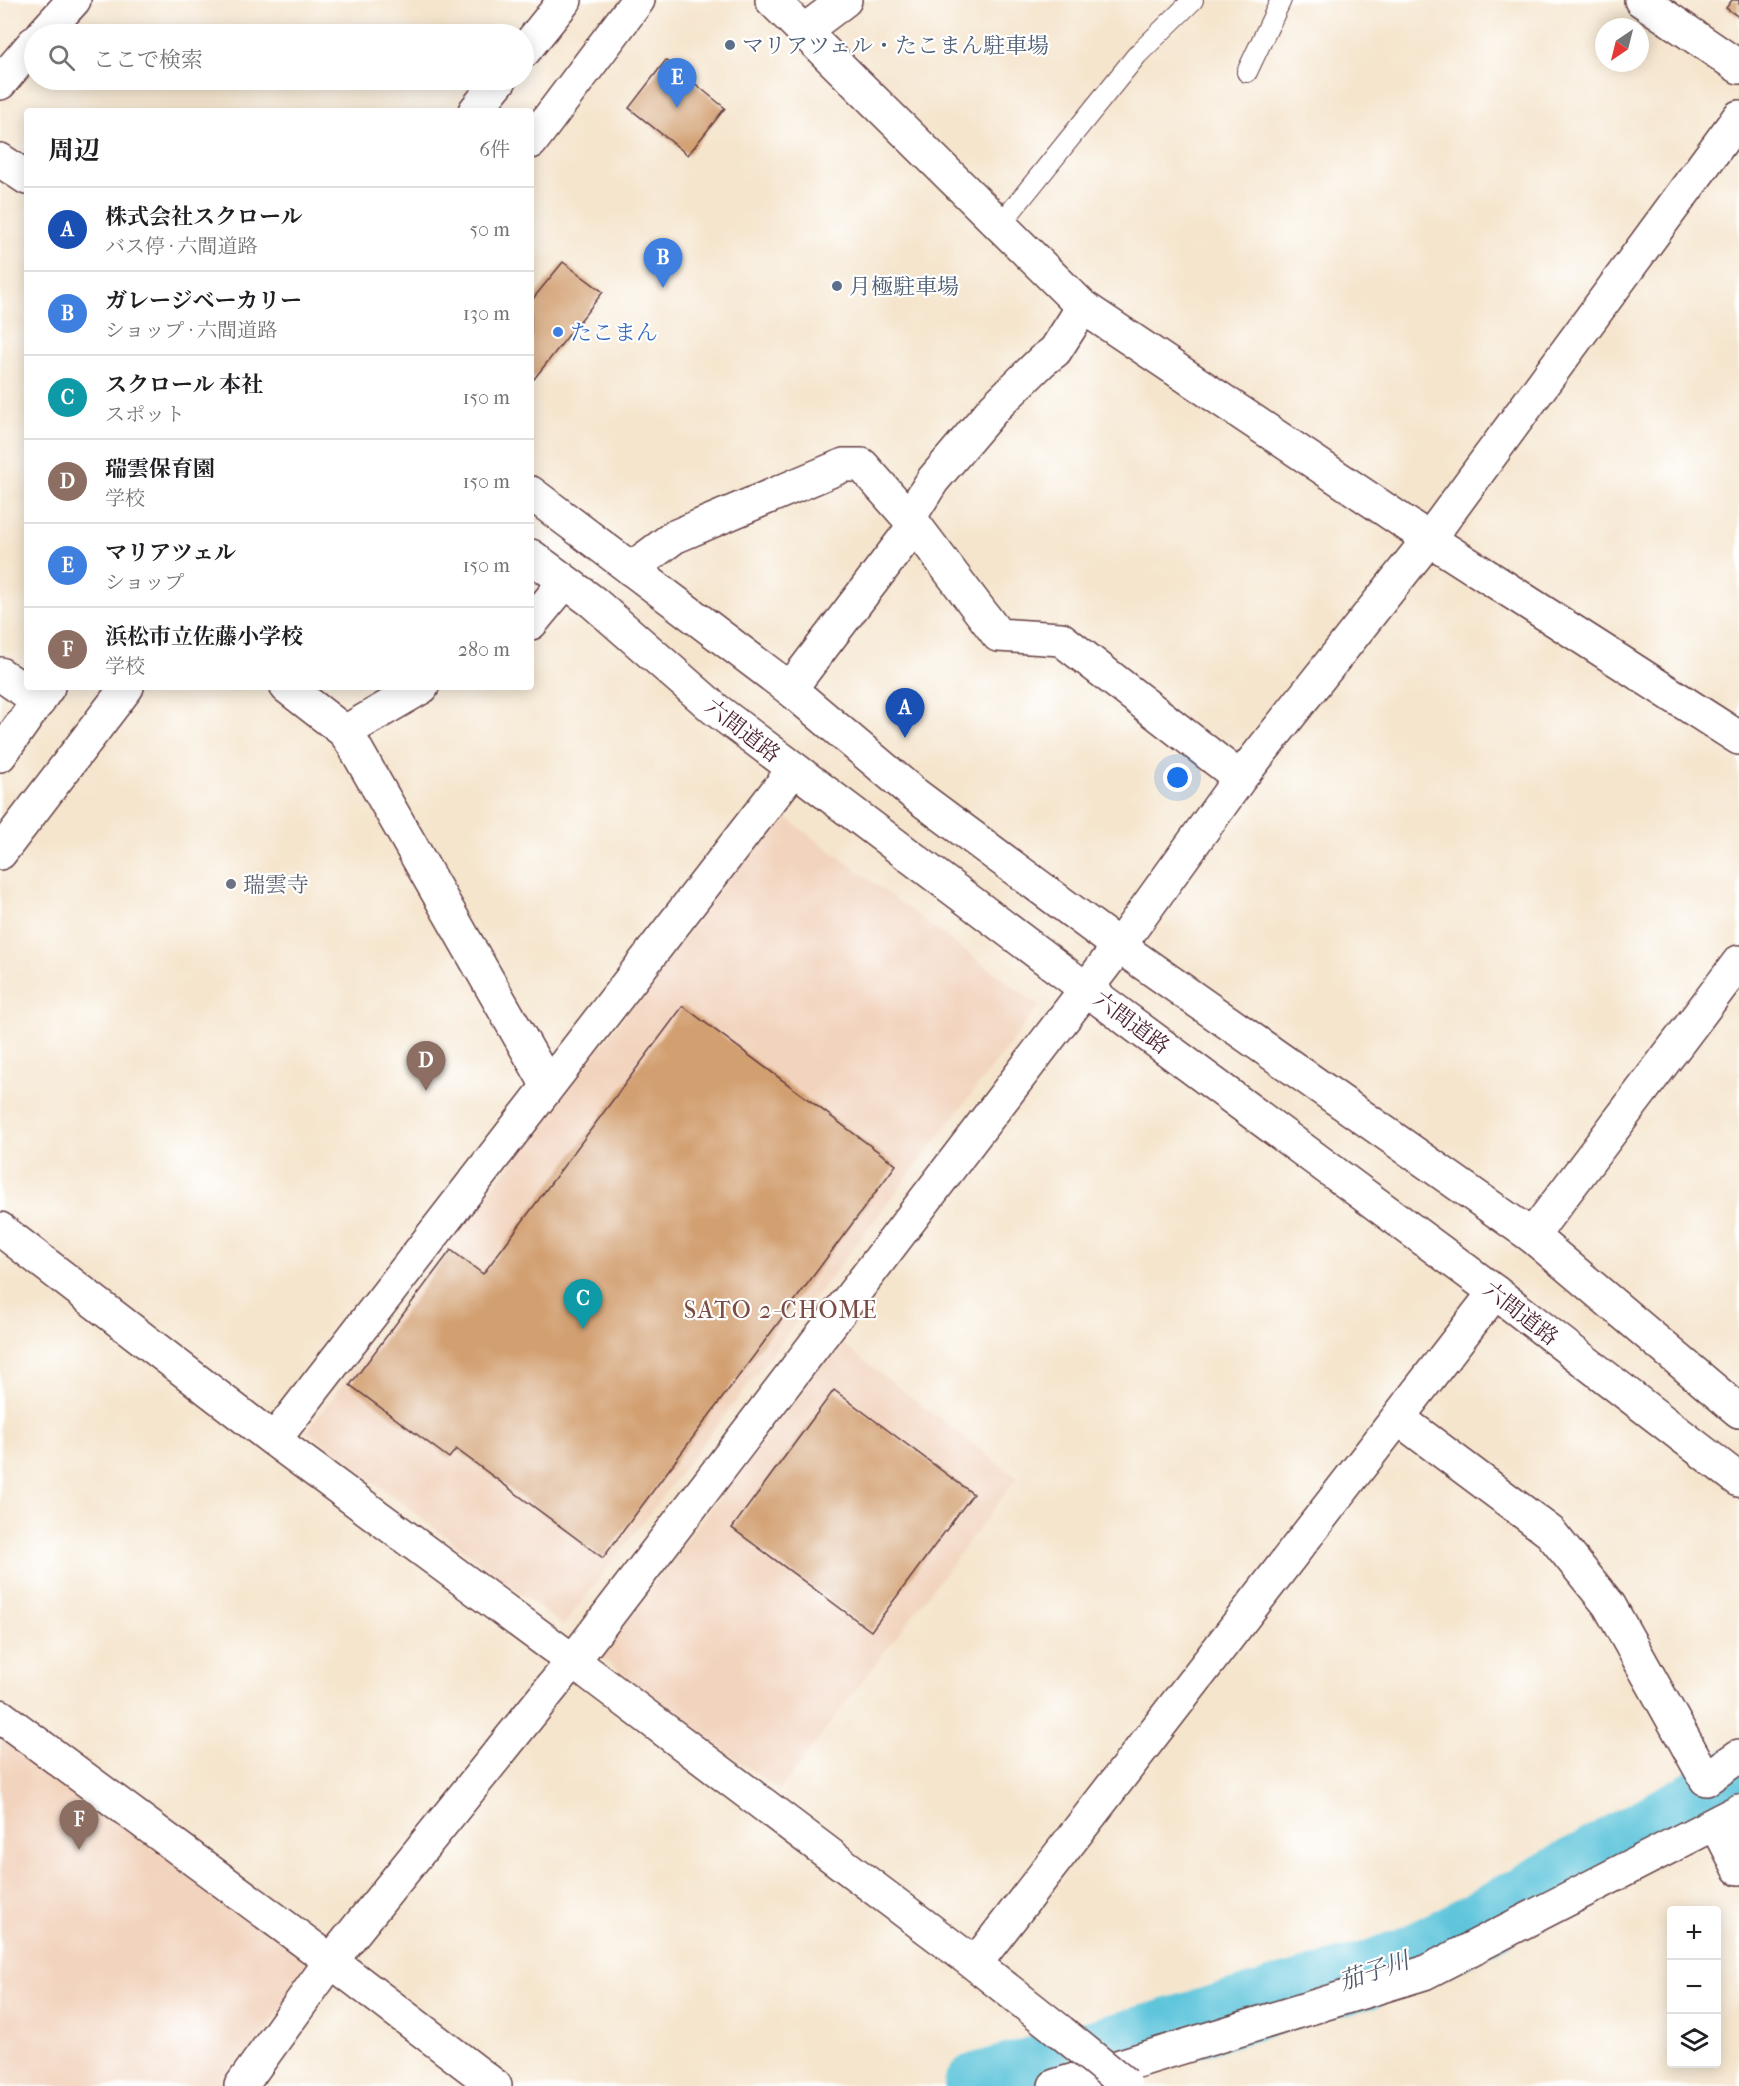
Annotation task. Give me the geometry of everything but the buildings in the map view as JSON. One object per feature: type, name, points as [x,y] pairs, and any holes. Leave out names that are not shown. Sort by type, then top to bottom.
[{"type":"street","points":[[52,24],[74,0]]},
{"type":"street","points":[[534,39],[565,0]]},
{"type":"street","points":[[534,138],[638,0]]},
{"type":"street","points":[[772,0],[1083,307],[1429,539],[1739,738]]},
{"type":"street","points":[[804,31],[846,0]]},
{"type":"street","points":[[1641,0],[1739,67]]},
{"type":"street","points":[[0,83],[24,55]]},
{"type":"street","points":[[477,108],[492,90]]},
{"type":"street","points":[[241,2086],[331,1961],[573,1661],[1119,946],[1240,778],[1429,539],[1739,117]]},
{"type":"street","points":[[0,160],[24,176]]},
{"type":"street","points":[[789,688],[912,521],[933,480],[995,407],[1055,351],[1083,307]]},
{"type":"street","points":[[631,569],[674,537],[844,465],[862,465],[912,521],[998,635],[1061,639],[1240,778]]},
{"type":"street","points":[[534,495],[789,688],[913,794],[1119,946],[1532,1236],[1739,1411]]},
{"type":"street","name":"六間道路","points":[[534,558],[593,602],[715,710],[1495,1292],[1739,1480]]},
{"type":"street","points":[[534,619],[565,582]]},
{"type":"street","points":[[0,674],[24,685]]},
{"type":"street","points":[[0,853],[125,690]]},
{"type":"street","points":[[290,690],[345,732],[548,1086]]},
{"type":"street","points":[[345,732],[417,690]]},
{"type":"street","points":[[0,754],[44,694]]},
{"type":"street","points":[[274,1440],[794,769]]},
{"type":"street","points":[[1532,1236],[1739,962]]},
{"type":"street","points":[[0,1229],[274,1440],[573,1661],[975,1964],[1126,2085]]},
{"type":"street","points":[[975,1964],[1495,1292]]},
{"type":"street","points":[[1398,1418],[1550,1532],[1609,1605],[1706,1779],[1739,1756]]},
{"type":"street","points":[[0,1716],[331,1961],[495,2086]]},
{"type":"street","points":[[1055,2086],[1424,1973],[1728,1817],[1739,1868]]},
{"type":"lane","points":[[1000,225],[1137,55],[1193,0]]},
{"type":"lane","points":[[1247,72],[1281,0]]},
{"type":"shaded area","points":[[779,812],[1039,1006],[563,1626],[307,1431]]},
{"type":"shaded area","points":[[838,1341],[1017,1478],[779,1791],[599,1656]]},
{"type":"shaded area","points":[[0,1734],[315,1966],[224,2086],[0,2086]]},
{"type":"waterway","name":"茄子川","points":[[977,2086],[1367,1975],[1417,1956],[1698,1803],[1739,1778]]},
{"type":"place","name":"マリアツェル・たこまん駐車場","points":[[730,45]]},
{"type":"place","name":"マリアツェル","points":[[677,108]]},
{"type":"place","name":"月極駐車場","points":[[837,286]]},
{"type":"place","name":"ガレージベーカリー","points":[[663,288]]},
{"type":"place","name":"たこまん","points":[[558,332]]},
{"type":"place","name":"株式会社スクロール","points":[[905,738]]},
{"type":"place","name":"瑞雲寺","points":[[231,884]]},
{"type":"place","name":"瑞雲保育園","points":[[426,1091]]},
{"type":"place","name":"スクロール 本社","points":[[583,1329]]},
{"type":"place","name":"浜松市立佐藤小学校","points":[[79,1850]]},
{"type":"district","name":"SATO 2-CHOME","points":[[781,1310]]}]
